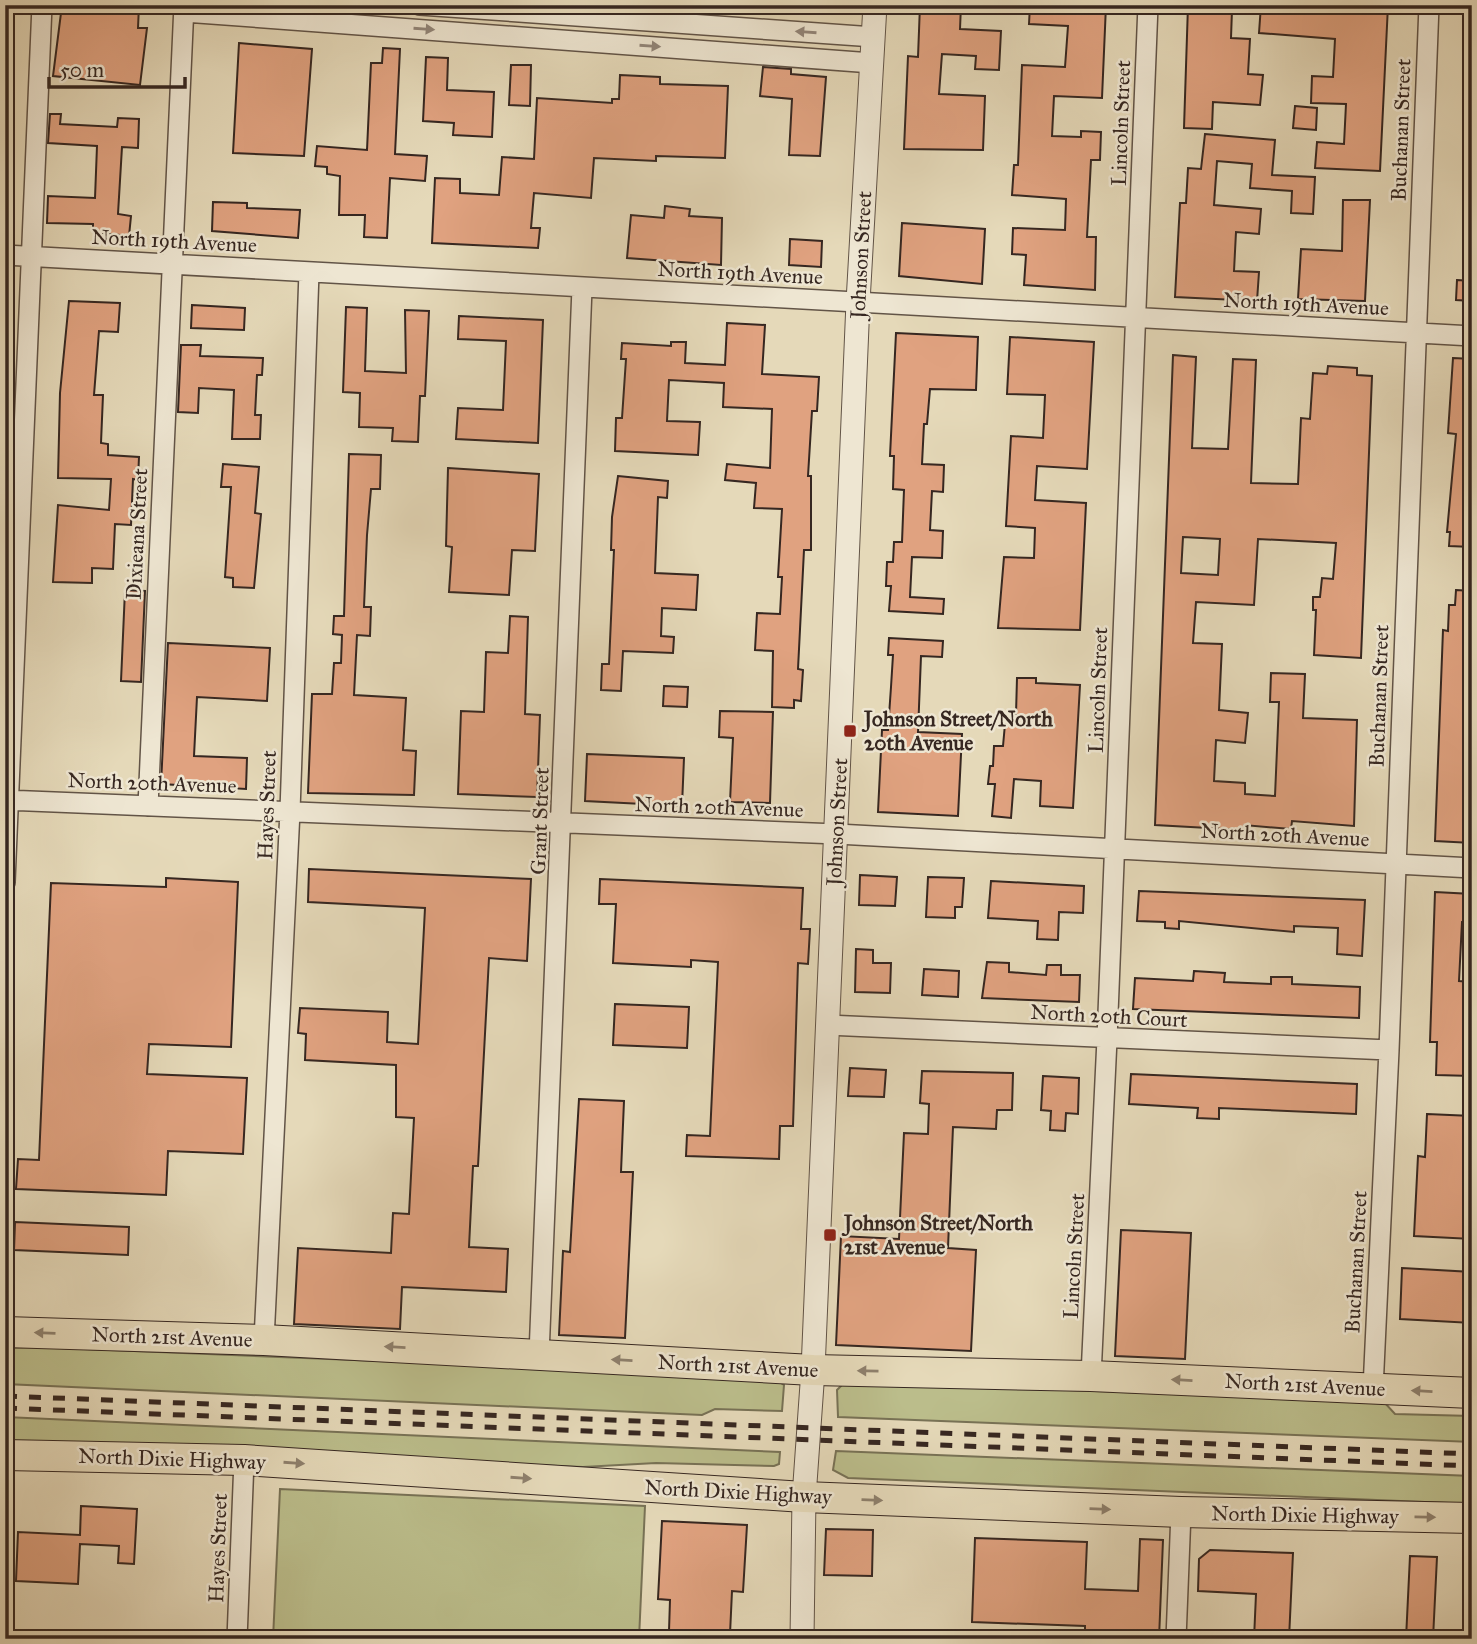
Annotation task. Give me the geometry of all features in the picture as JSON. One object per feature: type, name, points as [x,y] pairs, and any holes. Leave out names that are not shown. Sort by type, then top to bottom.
[{"type":"main road","name":"North 21st Avenue","points":[[5,1332],[264,1340],[813,1370],[1091,1376],[1472,1393]]},
{"type":"main road","name":"North Dixie Highway","points":[[5,1455],[244,1460],[804,1497],[1181,1512],[1472,1518]]},
{"type":"street","points":[[5,882],[42,5]]},
{"type":"street","points":[[420,5],[874,37]]},
{"type":"street","name":"Johnson Street","points":[[802,1639],[804,1497],[813,1370],[858,302],[875,5]]},
{"type":"street","name":"Lincoln Street","points":[[1091,1376],[1148,5]]},
{"type":"street","name":"Buchanan Street","points":[[1373,1388],[1389,1050],[1429,5]]},
{"type":"street","points":[[184,8],[872,63]]},
{"type":"street","name":"Dixieana Street","points":[[148,806],[184,8]]},
{"type":"street","name":"North 19th Avenue","points":[[5,255],[1472,336]]},
{"type":"street","name":"Hayes Street","points":[[264,1340],[290,811],[309,272]]},
{"type":"street","name":"Grant Street","points":[[539,1355],[582,288]]},
{"type":"street","name":"North 20th Avenue","points":[[8,801],[837,834],[1472,868]]},
{"type":"street","name":"North 20th Court","points":[[827,1025],[1389,1050]]},
{"type":"street","name":"Hayes Street","points":[[237,1639],[244,1460]]},
{"type":"street","points":[[1176,1639],[1181,1512]]},
{"type":"green space","points":[[36,1347],[771,1377],[784,1385],[782,1411],[715,1409],[702,1415],[5,1384],[5,1348]]},
{"type":"green space","points":[[860,1382],[1384,1402],[1395,1414],[1472,1416],[1472,1442],[838,1417],[837,1390],[843,1384]]},
{"type":"green space","points":[[5,1417],[780,1452],[779,1464],[774,1466],[656,1463],[583,1467],[5,1444]]},
{"type":"green space","points":[[836,1451],[1472,1476],[1472,1504],[848,1478],[833,1470]]},
{"type":"green space","points":[[280,1489],[645,1506],[639,1639],[273,1639]]},
{"type":"building","points":[[62,5],[139,5],[138,28],[147,28],[140,85],[53,76]]},
{"type":"building","points":[[920,5],[961,5],[960,29],[1001,31],[999,70],[975,69],[976,56],[942,54],[939,94],[985,96],[983,150],[904,149],[908,56],[918,57]]},
{"type":"building","points":[[1030,5],[1106,5],[1102,98],[1054,96],[1052,136],[1081,137],[1081,131],[1101,132],[1100,160],[1091,160],[1087,237],[1096,237],[1095,290],[1024,285],[1026,255],[1012,254],[1013,228],[1065,230],[1066,199],[1012,195],[1014,165],[1018,165],[1022,65],[1065,67],[1068,26],[1029,24]]},
{"type":"building","points":[[1188,5],[1232,10],[1231,38],[1250,39],[1248,74],[1263,75],[1260,105],[1213,102],[1212,129],[1184,128]]},
{"type":"building","points":[[1261,5],[1388,5],[1380,171],[1315,168],[1317,142],[1344,144],[1346,104],[1311,103],[1312,76],[1333,77],[1335,39],[1259,33]]},
{"type":"building","points":[[239,43],[312,49],[304,156],[233,153]]},
{"type":"building","points":[[383,48],[400,49],[395,154],[427,156],[425,181],[390,178],[387,238],[364,237],[365,215],[339,215],[340,176],[327,174],[327,167],[315,166],[317,146],[367,150],[371,63],[382,63]]},
{"type":"building","points":[[426,57],[448,58],[447,90],[494,92],[492,137],[453,135],[454,123],[423,121]]},
{"type":"building","points":[[511,65],[531,65],[530,106],[509,105]]},
{"type":"building","points":[[763,67],[791,69],[791,74],[826,77],[820,156],[789,155],[792,99],[760,96]]},
{"type":"building","points":[[620,75],[660,77],[660,84],[728,86],[725,158],[656,156],[656,161],[594,158],[591,198],[534,193],[531,228],[540,228],[538,248],[432,243],[435,178],[460,179],[460,193],[499,195],[502,157],[534,159],[537,98],[612,103],[612,99],[619,99]]},
{"type":"building","points":[[1295,106],[1317,108],[1316,130],[1293,128]]},
{"type":"building","points":[[50,114],[61,114],[60,124],[117,127],[118,118],[139,119],[138,148],[122,147],[118,214],[131,216],[129,236],[93,232],[93,224],[47,223],[48,196],[95,198],[97,146],[48,143]]},
{"type":"building","points":[[1205,134],[1275,140],[1272,175],[1315,177],[1313,214],[1291,213],[1292,191],[1250,188],[1252,164],[1217,161],[1214,205],[1261,209],[1259,234],[1236,232],[1234,271],[1259,272],[1257,301],[1175,297],[1180,203],[1186,203],[1188,168],[1201,169]]},
{"type":"building","points":[[1343,200],[1370,200],[1365,301],[1298,299],[1301,249],[1342,251]]},
{"type":"building","points":[[213,202],[247,203],[247,208],[300,210],[298,238],[212,231]]},
{"type":"building","points":[[665,206],[690,209],[689,216],[722,218],[721,265],[627,258],[631,215],[664,218]]},
{"type":"building","points":[[902,223],[985,229],[982,284],[899,276]]},
{"type":"building","points":[[790,239],[822,241],[821,267],[789,265]]},
{"type":"building","points":[[1457,280],[1472,281],[1472,301],[1456,300]]},
{"type":"building","points":[[69,301],[120,303],[118,332],[99,331],[94,395],[103,395],[101,443],[108,444],[108,455],[139,457],[138,480],[133,479],[131,525],[115,524],[113,569],[92,568],[92,583],[53,582],[58,505],[109,510],[111,479],[58,478],[60,393]]},
{"type":"building","points":[[192,305],[245,308],[244,330],[191,328]]},
{"type":"building","points":[[346,307],[367,308],[365,371],[406,373],[405,310],[429,311],[425,396],[420,396],[418,442],[392,441],[393,428],[359,427],[360,393],[343,392]]},
{"type":"building","points":[[459,316],[543,320],[538,443],[456,439],[458,408],[503,410],[506,341],[458,339]]},
{"type":"building","points":[[727,323],[765,325],[762,374],[819,377],[817,411],[812,411],[808,476],[811,476],[811,550],[804,550],[798,669],[803,670],[801,701],[794,700],[794,708],[772,707],[773,651],[755,650],[757,613],[780,614],[782,577],[778,577],[782,509],[754,508],[756,483],[725,480],[727,464],[770,468],[772,409],[723,407],[724,383],[669,380],[667,421],[700,422],[698,455],[615,451],[616,418],[622,418],[626,359],[621,359],[622,343],[671,346],[671,342],[686,342],[685,363],[725,365]]},
{"type":"building","points":[[896,333],[978,337],[976,390],[930,389],[927,424],[924,424],[922,464],[944,465],[943,492],[932,491],[930,530],[943,531],[942,558],[912,557],[910,597],[944,599],[943,614],[889,611],[891,586],[886,586],[887,562],[893,562],[894,542],[902,542],[904,490],[893,489],[894,456],[890,456]]},
{"type":"building","points":[[1010,337],[1094,342],[1087,469],[1037,466],[1035,500],[1086,503],[1080,630],[998,628],[1004,557],[1034,558],[1035,528],[1006,526],[1011,436],[1043,438],[1045,395],[1007,394]]},
{"type":"building","points":[[181,345],[201,345],[200,356],[263,358],[262,375],[257,375],[255,415],[261,415],[260,439],[232,439],[234,390],[199,388],[198,413],[178,412]]},
{"type":"building","points":[[1173,355],[1196,357],[1192,448],[1228,449],[1233,359],[1256,360],[1251,483],[1298,484],[1301,418],[1310,419],[1313,373],[1327,374],[1328,366],[1357,368],[1357,375],[1372,376],[1361,658],[1314,655],[1316,610],[1313,610],[1313,597],[1320,597],[1322,578],[1333,579],[1336,543],[1258,539],[1254,605],[1196,602],[1193,643],[1222,644],[1219,710],[1248,713],[1245,743],[1216,740],[1214,781],[1245,783],[1245,794],[1275,796],[1279,702],[1270,702],[1271,673],[1305,674],[1303,718],[1357,720],[1354,826],[1292,821],[1291,829],[1244,825],[1244,830],[1155,825]],"holes":[[[1183,537],[1220,539],[1218,575],[1181,573]]]},
{"type":"building","points":[[1453,358],[1472,359],[1472,547],[1449,546],[1450,532],[1447,532],[1456,434],[1448,433]]},
{"type":"building","points":[[349,454],[381,455],[380,489],[371,489],[367,535],[364,607],[371,607],[370,636],[357,635],[354,695],[406,698],[403,750],[416,751],[414,795],[308,793],[312,694],[332,694],[334,663],[341,663],[342,635],[333,634],[334,616],[344,616]]},
{"type":"building","points":[[223,464],[259,467],[255,513],[261,514],[254,588],[233,587],[233,578],[225,577],[231,487],[221,487]]},
{"type":"building","points":[[448,468],[539,474],[535,551],[512,550],[509,595],[449,592],[452,547],[446,546]]},
{"type":"building","points":[[618,476],[668,481],[667,498],[658,497],[655,573],[698,575],[696,610],[662,608],[661,636],[674,637],[673,653],[623,651],[621,691],[601,690],[602,664],[609,664],[614,550],[611,550],[612,517]]},
{"type":"building","points":[[125,590],[145,591],[141,682],[121,681]]},
{"type":"building","points":[[1456,590],[1472,591],[1472,843],[1435,841],[1443,630],[1448,631],[1449,605],[1455,605]]},
{"type":"building","points":[[510,616],[528,617],[525,714],[540,715],[537,797],[458,794],[461,711],[484,712],[486,652],[508,653]]},
{"type":"building","points":[[889,638],[943,641],[942,657],[921,656],[918,732],[962,734],[958,816],[878,812],[882,730],[888,730],[891,687],[893,655],[888,655]]},
{"type":"building","points":[[168,643],[270,648],[267,701],[197,697],[194,756],[247,758],[246,789],[161,784]]},
{"type":"building","points":[[1017,678],[1036,678],[1036,683],[1080,685],[1073,808],[1040,806],[1041,781],[1014,779],[1011,818],[992,816],[995,784],[988,784],[990,766],[993,766],[994,746],[1003,746],[1006,713],[1016,714]]},
{"type":"building","points":[[664,686],[688,687],[687,707],[663,706]]},
{"type":"building","points":[[720,711],[773,712],[770,803],[730,802],[733,738],[719,737]]},
{"type":"building","points":[[587,754],[684,758],[682,806],[585,801]]},
{"type":"building","points":[[309,869],[531,879],[527,961],[489,958],[478,1166],[473,1166],[469,1247],[508,1249],[506,1292],[402,1287],[400,1329],[294,1324],[298,1248],[391,1253],[393,1213],[409,1214],[414,1118],[396,1117],[396,1065],[305,1060],[306,1034],[298,1033],[300,1008],[388,1012],[387,1042],[418,1044],[425,908],[308,902]]},
{"type":"building","points":[[860,875],[897,877],[895,906],[859,905]]},
{"type":"building","points":[[928,877],[964,878],[962,907],[955,907],[955,918],[926,917]]},
{"type":"building","points":[[166,878],[238,882],[231,1047],[149,1044],[147,1074],[247,1078],[243,1154],[168,1151],[166,1195],[16,1189],[18,1159],[39,1160],[51,883],[166,887]]},
{"type":"building","points":[[600,879],[803,888],[801,929],[810,929],[808,964],[798,963],[793,1126],[780,1126],[779,1159],[686,1156],[687,1135],[710,1136],[718,962],[691,960],[691,967],[613,963],[616,904],[599,904]]},
{"type":"building","points":[[991,881],[1084,886],[1083,913],[1059,912],[1058,940],[1037,939],[1038,921],[988,918]]},
{"type":"building","points":[[1139,891],[1365,900],[1362,956],[1337,954],[1338,928],[1294,926],[1294,932],[1179,921],[1179,929],[1165,928],[1165,922],[1137,921]]},
{"type":"building","points":[[1435,892],[1472,894],[1472,923],[1462,922],[1459,981],[1472,982],[1472,1076],[1436,1075],[1437,1042],[1430,1042]]},
{"type":"building","points":[[856,949],[873,950],[873,963],[891,963],[890,993],[855,992]]},
{"type":"building","points":[[987,962],[1009,963],[1009,972],[1046,975],[1047,965],[1061,965],[1061,975],[1080,975],[1079,1002],[982,998]]},
{"type":"building","points":[[924,969],[959,971],[958,997],[922,995]]},
{"type":"building","points":[[1194,971],[1225,973],[1224,982],[1271,984],[1271,977],[1292,977],[1292,984],[1360,987],[1359,1018],[1133,1009],[1135,978],[1193,981]]},
{"type":"building","points":[[615,1004],[689,1007],[687,1048],[613,1045]]},
{"type":"building","points":[[850,1068],[886,1070],[884,1097],[848,1096]]},
{"type":"building","points":[[922,1071],[1013,1073],[1012,1110],[997,1110],[996,1129],[953,1127],[948,1248],[976,1250],[971,1351],[836,1345],[841,1236],[899,1239],[904,1133],[928,1134],[929,1104],[920,1103]]},
{"type":"building","points":[[1131,1074],[1357,1084],[1356,1114],[1219,1108],[1219,1119],[1197,1118],[1198,1108],[1129,1104]]},
{"type":"building","points":[[1043,1076],[1079,1078],[1078,1114],[1066,1113],[1065,1131],[1050,1130],[1051,1111],[1041,1110]]},
{"type":"building","points":[[579,1099],[624,1101],[621,1172],[633,1172],[625,1338],[559,1335],[563,1251],[570,1252]]},
{"type":"building","points":[[1427,1114],[1472,1116],[1472,1239],[1414,1236],[1418,1156],[1425,1157]]},
{"type":"building","points":[[15,1222],[129,1227],[128,1255],[14,1250]]},
{"type":"building","points":[[1121,1230],[1191,1233],[1185,1359],[1115,1356]]},
{"type":"building","points":[[1402,1268],[1472,1272],[1472,1323],[1400,1319]]},
{"type":"building","points":[[81,1506],[137,1509],[134,1564],[118,1563],[119,1546],[80,1544],[78,1584],[16,1581],[18,1532],[80,1535]]},
{"type":"building","points":[[662,1521],[747,1525],[743,1592],[732,1591],[730,1634],[669,1631],[670,1600],[658,1599]]},
{"type":"building","points":[[826,1529],[873,1530],[872,1576],[824,1575]]},
{"type":"building","points":[[975,1538],[1087,1542],[1085,1589],[1138,1591],[1140,1539],[1163,1540],[1159,1639],[1085,1639],[1085,1626],[972,1622]]},
{"type":"building","points":[[1210,1550],[1293,1553],[1289,1639],[1254,1639],[1256,1594],[1198,1591],[1199,1559]]},
{"type":"building","points":[[1410,1556],[1437,1557],[1433,1639],[1406,1639]]},
{"type":"railway","points":[[5,1396],[1472,1454]]},
{"type":"railway","points":[[5,1408],[1472,1466]]},
{"type":"place","name":"Johnson Street/North 20th Avenue","points":[[850,731]]},
{"type":"place","name":"Johnson Street/North 21st Avenue","points":[[830,1235]]}]
